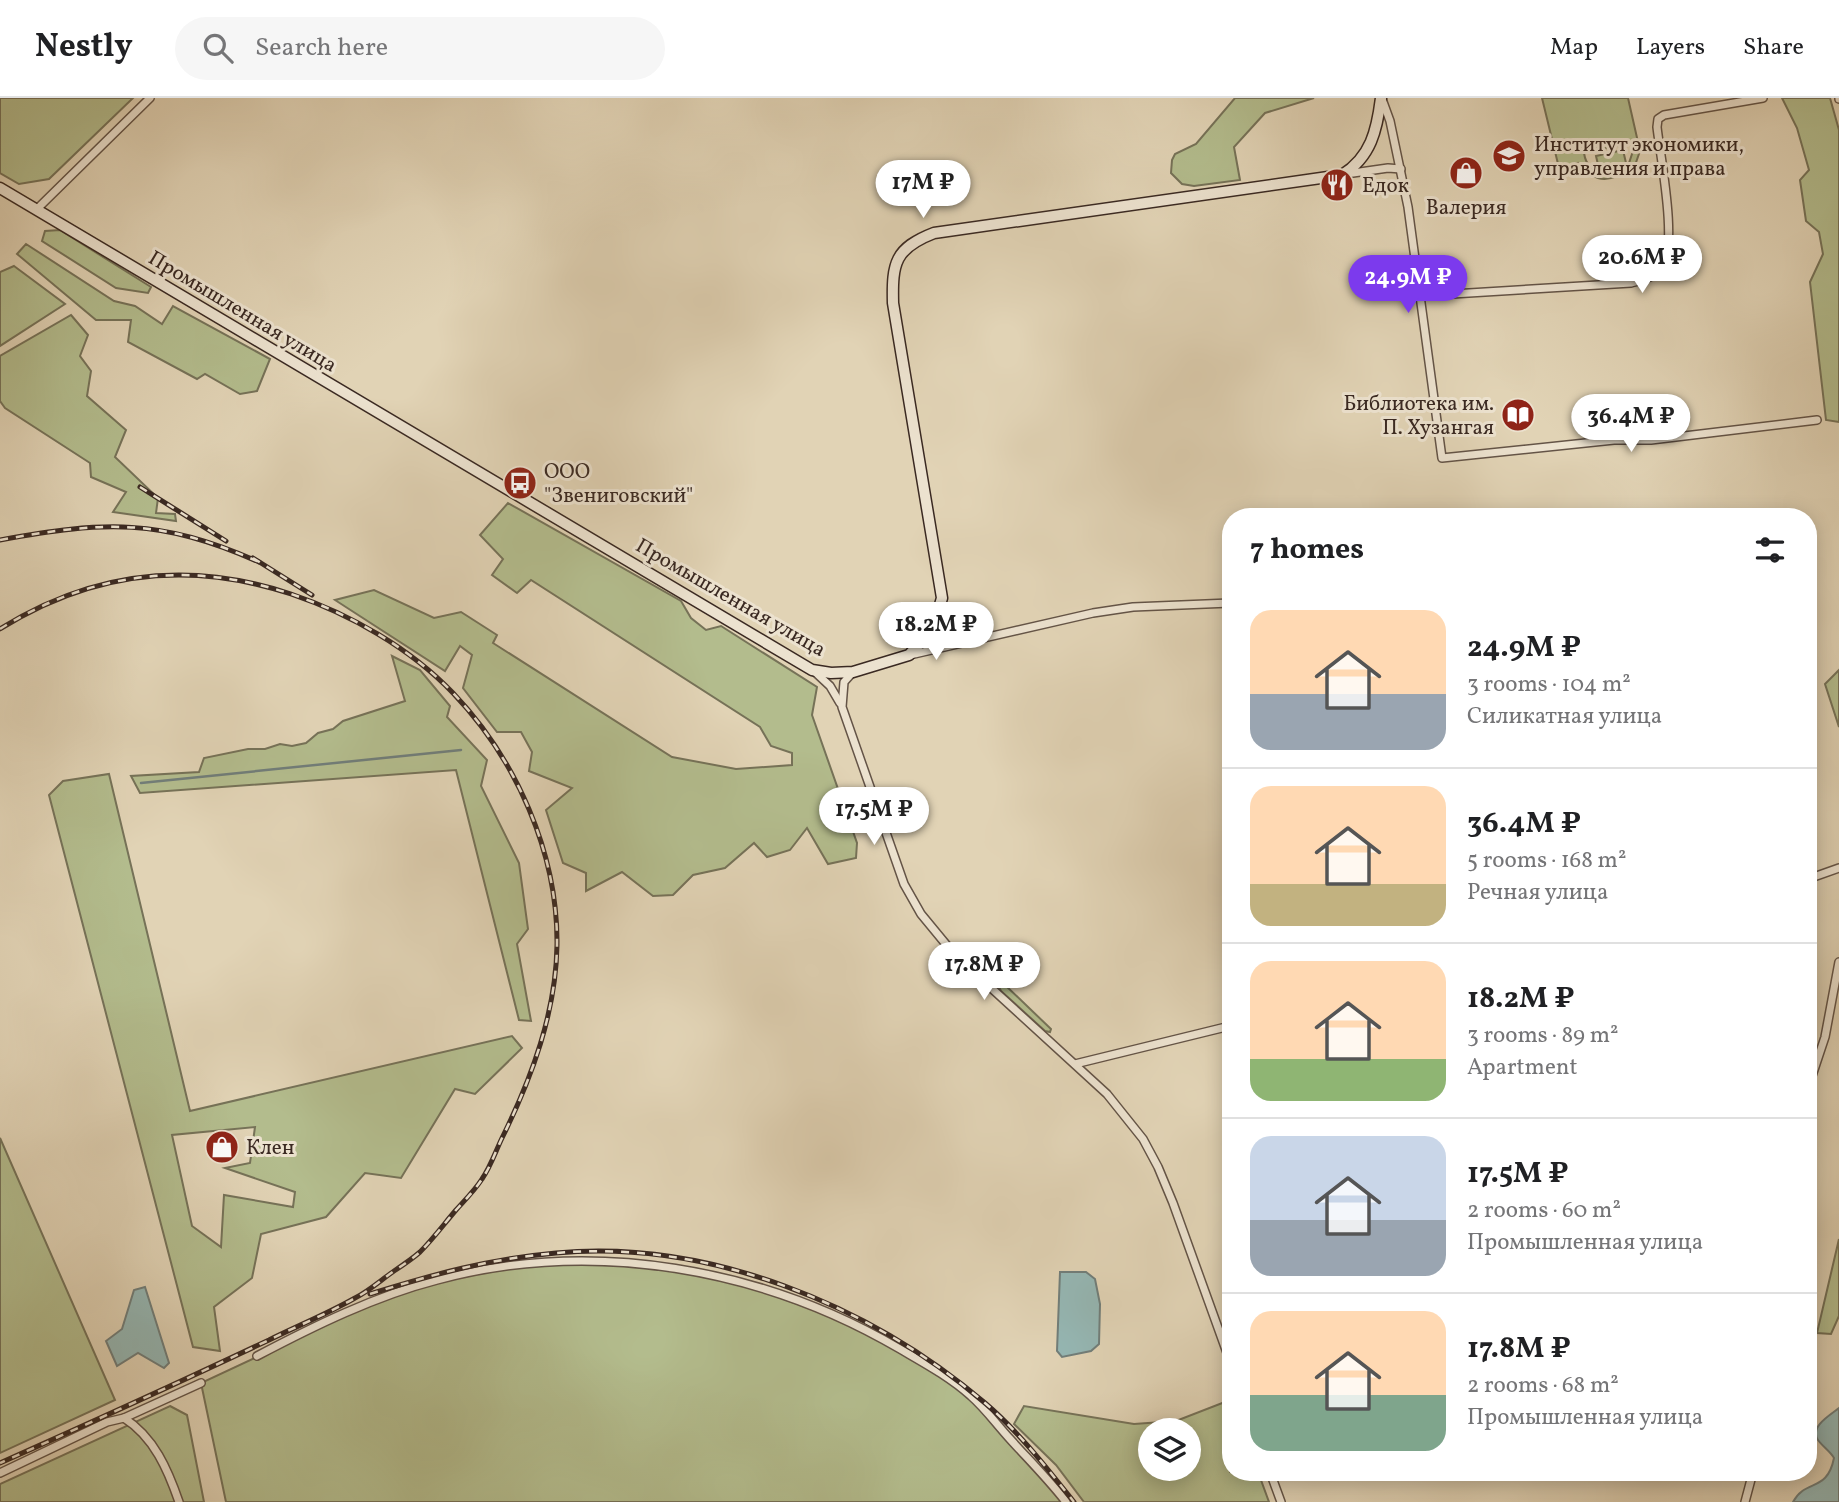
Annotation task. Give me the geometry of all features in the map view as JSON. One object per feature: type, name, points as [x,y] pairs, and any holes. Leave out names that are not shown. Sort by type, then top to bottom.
[{"type":"street","points":[[36,210],[150,98]]},
{"type":"street","points":[[1381,98],[1390,121],[1401,169],[1442,458],[1614,440],[1651,440],[1817,419]]},
{"type":"street","points":[[1342,175],[1360,161],[1368,150],[1379,118],[1381,98]]},
{"type":"street","points":[[1701,98],[1703,108]]},
{"type":"street","points":[[1420,296],[1631,283],[1651,277],[1663,267],[1667,254],[1669,221],[1658,119],[1664,115],[1763,98]]},
{"type":"street","points":[[909,655],[925,638],[937,615],[942,588],[893,303],[892,277],[896,261],[904,249],[934,233],[1388,168],[1401,169]]},
{"type":"street","name":"Промышленная улица","points":[[0,188],[812,670],[853,672],[909,655]]},
{"type":"street","points":[[909,655],[1093,613],[1133,607],[1222,603]]},
{"type":"street","points":[[937,615],[944,635],[955,643]]},
{"type":"street","points":[[812,670],[830,686],[842,707],[898,870],[921,914],[972,972],[1075,1064],[1122,1111],[1152,1155],[1173,1203],[1222,1339]]},
{"type":"street","points":[[842,707],[844,682],[853,672]]},
{"type":"street","points":[[1817,876],[1839,868]]},
{"type":"street","points":[[1817,1061],[1825,1037],[1839,962]]},
{"type":"street","points":[[1075,1064],[1222,1028]]},
{"type":"street","points":[[257,1356],[296,1335],[385,1297],[438,1280],[524,1264],[608,1261],[717,1275],[802,1300],[864,1328],[929,1366],[971,1396],[1066,1502]]},
{"type":"street","points":[[0,1473],[107,1422],[124,1418],[201,1383]]},
{"type":"street","points":[[124,1418],[136,1425],[149,1440],[162,1461],[180,1502]]},
{"type":"street","points":[[1273,1481],[1281,1502]]},
{"type":"street","points":[[1745,1502],[1751,1481]]},
{"type":"green space","points":[[0,98],[133,98],[49,179],[19,184],[0,173]]},
{"type":"green space","points":[[1235,98],[1314,98],[1265,113],[1234,147],[1240,180],[1194,186],[1182,184],[1171,173],[1175,154],[1196,144]]},
{"type":"green space","points":[[1542,98],[1628,98],[1640,151],[1634,168],[1604,179],[1591,175],[1578,163],[1559,168]],"holes":[[[1631,143],[1633,151],[1629,163],[1602,172],[1590,167],[1584,153]]]},
{"type":"green space","points":[[1782,98],[1830,98],[1839,130],[1839,422],[1826,420],[1810,282],[1823,254],[1819,232],[1806,221],[1800,180],[1809,170],[1797,128]]},
{"type":"green space","points":[[1623,150],[1626,163],[1599,169],[1596,156]]},
{"type":"green space","points":[[60,230],[151,287],[148,293],[116,288],[42,241],[45,231]]},
{"type":"green space","points":[[26,244],[114,301],[135,306],[162,324],[173,306],[270,359],[257,391],[240,394],[205,374],[197,379],[128,342],[131,320],[96,320],[17,254]]},
{"type":"green space","points":[[14,266],[65,304],[0,346],[0,272]]},
{"type":"green space","points":[[71,315],[88,335],[80,356],[91,371],[87,396],[126,430],[115,457],[158,498],[156,513],[175,514],[176,521],[113,512],[126,492],[91,477],[90,463],[5,408],[0,401],[0,356]]},
{"type":"green space","points":[[508,503],[681,601],[691,618],[706,630],[721,626],[817,687],[812,715],[857,843],[856,858],[828,864],[807,828],[790,850],[767,857],[754,843],[725,868],[693,875],[673,895],[653,896],[622,872],[586,891],[586,873],[563,863],[546,810],[572,788],[529,771],[532,752],[521,732],[497,732],[463,688],[472,655],[460,646],[445,671],[335,600],[374,590],[434,618],[461,612],[497,635],[493,643],[672,757],[736,769],[792,765],[792,753],[771,746],[760,727],[531,580],[517,593],[492,575],[503,559],[480,535]]},
{"type":"green space","points":[[392,656],[420,670],[450,706],[447,717],[487,760],[481,786],[519,863],[528,929],[517,944],[531,1021],[519,1020],[456,770],[140,793],[131,776],[199,772],[204,758],[248,749],[265,749],[280,744],[292,746],[306,743],[318,733],[333,729],[343,721],[405,701]]},
{"type":"green space","points":[[1839,670],[1839,727],[1825,684]]},
{"type":"green space","points":[[109,774],[190,1111],[512,1036],[522,1048],[475,1094],[455,1089],[401,1178],[365,1173],[326,1217],[261,1234],[252,1278],[214,1307],[220,1351],[193,1347],[49,795],[63,781]],"holes":[[[255,1127],[250,1163],[225,1168],[295,1192],[293,1207],[224,1195],[221,1247],[192,1226],[172,1135]]]},
{"type":"green space","points":[[1004,984],[1051,1029],[1050,1032],[1045,1031],[1001,991],[999,987]]},
{"type":"green space","points":[[0,1138],[115,1400],[0,1453]]},
{"type":"green space","points":[[1839,1239],[1839,1316],[1831,1334],[1817,1333]]},
{"type":"green space","points":[[608,1261],[717,1275],[864,1328],[971,1396],[1066,1502],[226,1502],[201,1383],[385,1297],[438,1280],[524,1264]]},
{"type":"green space","points":[[1222,1403],[1222,1481],[1261,1481],[1269,1502],[1084,1502],[1056,1465],[1014,1424],[1024,1406],[1138,1424],[1138,1481],[1201,1481],[1201,1418],[1184,1418]]},
{"type":"green space","points":[[170,1406],[187,1415],[204,1502],[0,1502],[0,1484]]},
{"type":"water","points":[[1060,1272],[1086,1272],[1095,1279],[1100,1304],[1099,1344],[1091,1351],[1062,1357],[1057,1351]]},
{"type":"water","points":[[145,1287],[169,1363],[164,1368],[138,1353],[117,1366],[106,1341],[122,1329],[134,1290]]},
{"type":"water","points":[[1839,1408],[1839,1502],[1793,1502],[1804,1490],[1821,1481],[1831,1469],[1834,1458],[1817,1438],[1817,1428]]},
{"type":"waterway","points":[[141,783],[461,750]]},
{"type":"railway","points":[[140,487],[226,541]]},
{"type":"railway","points":[[0,540],[71,529],[132,527],[192,537],[259,562]]},
{"type":"railway","points":[[253,558],[312,595]]},
{"type":"railway","points":[[0,629],[34,610],[105,584],[141,577],[178,575],[253,583],[313,602],[357,622],[398,647],[436,677],[476,719],[496,747],[514,777],[541,842],[550,876],[557,945],[556,970],[547,1019],[533,1067],[514,1114],[479,1183],[420,1252],[365,1292],[334,1309],[0,1463]]},
{"type":"railway","points":[[370,1294],[462,1268],[556,1253],[614,1251],[671,1257],[729,1268],[785,1286],[839,1309],[891,1336],[940,1368],[985,1403],[1009,1426],[1074,1502]]},
{"type":"place","name":"Институт экономики, управления и права","points":[[1509,156]]},
{"type":"place","name":"Валерия","points":[[1466,173]]},
{"type":"place","name":"Едок","points":[[1337,185]]},
{"type":"place","name":"Библиотека им. П. Хузангая","points":[[1518,415]]},
{"type":"place","name":"ООО \"Звениговский\"","points":[[520,483]]},
{"type":"place","name":"Клен","points":[[222,1147]]}]
